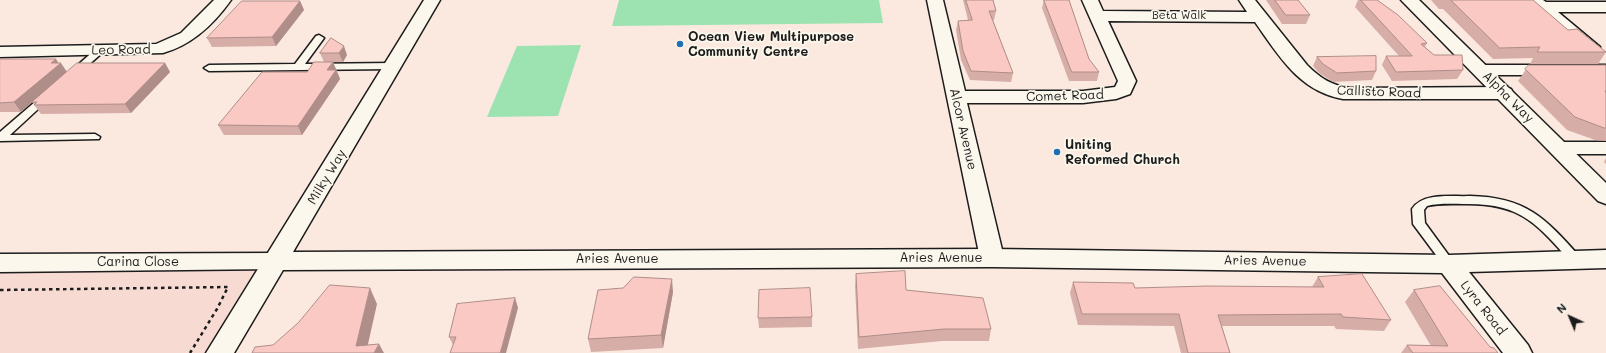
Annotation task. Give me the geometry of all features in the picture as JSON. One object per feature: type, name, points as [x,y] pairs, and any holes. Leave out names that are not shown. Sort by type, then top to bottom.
[{"type":"street","name":"Leo Road","points":[[0,52],[157,49],[175,44],[190,35],[223,0]]},
{"type":"street","name":"Milky Way","points":[[220,353],[432,0]]},
{"type":"street","name":"Alcor Avenue","points":[[934,0],[992,258]]},
{"type":"street","name":"Callisto Road","points":[[1247,0],[1305,74],[1318,85],[1329,90],[1351,94],[1504,93]]},
{"type":"street","name":"Alpha Way","points":[[1409,0],[1606,196]]},
{"type":"street","points":[[1537,4],[1606,7]]},
{"type":"street","points":[[1537,4],[1606,59]]},
{"type":"street","name":"Comet Road","points":[[956,97],[1083,97],[1116,94],[1123,90],[1127,80],[1094,8]]},
{"type":"street","name":"Beta Walk","points":[[1094,8],[1260,17]]},
{"type":"street","points":[[1481,70],[1606,70]]},
{"type":"street","points":[[1559,148],[1606,148]]},
{"type":"street","name":"Aries Avenue","points":[[276,260],[992,258],[1448,264],[1606,259]]},
{"type":"street","name":"Carina Close","points":[[0,263],[276,260]]},
{"type":"street","name":"Lyra Road","points":[[1448,264],[1518,353]]},
{"type":"lane","points":[[298,67],[319,38]]},
{"type":"lane","points":[[64,81],[99,51]]},
{"type":"lane","points":[[209,68],[393,66]]},
{"type":"lane","points":[[0,138],[53,92]]},
{"type":"lane","points":[[0,138],[95,137]]},
{"type":"lane","points":[[1448,264],[1419,224],[1418,209],[1424,203],[1432,201],[1494,201],[1508,204],[1534,218],[1553,235],[1576,260]]},
{"type":"path","points":[[0,290],[228,287],[217,309],[190,353]]},
{"type":"shaded area","points":[[277,261],[220,353],[0,353],[0,263]]},
{"type":"green space","points":[[619,0],[879,0],[883,23],[612,26]]},
{"type":"green space","points":[[581,45],[558,116],[487,117],[517,46]]},
{"type":"building","points":[[966,0],[993,0],[996,11],[989,11],[1013,73],[971,71],[963,51],[958,21],[972,20]]},
{"type":"building","points":[[1044,0],[1069,0],[1089,59],[1099,72],[1072,72]]},
{"type":"building","points":[[1275,0],[1298,0],[1310,15],[1286,15]]},
{"type":"building","points":[[1361,0],[1377,0],[1398,15],[1427,43],[1421,44],[1434,55],[1462,55],[1463,70],[1396,72],[1386,56],[1412,56]]},
{"type":"building","points":[[1451,0],[1533,0],[1568,30],[1577,29],[1606,52],[1537,52],[1540,47],[1500,48]]},
{"type":"building","points":[[242,1],[300,1],[272,37],[207,38]]},
{"type":"building","points":[[331,38],[344,46],[339,53],[320,53]]},
{"type":"building","points":[[1376,56],[1376,71],[1337,73],[1323,64],[1317,57]]},
{"type":"building","points":[[0,59],[56,59],[51,63],[61,63],[14,102],[0,103]]},
{"type":"building","points":[[314,62],[333,62],[327,70],[336,70],[298,126],[218,125],[262,72],[307,72]]},
{"type":"building","points":[[77,63],[165,63],[125,104],[34,105],[37,102],[32,102]]},
{"type":"building","points":[[1529,65],[1606,65],[1606,128],[1575,117],[1525,69]]},
{"type":"building","points":[[905,271],[906,290],[983,298],[991,329],[944,329],[859,337],[856,274]]},
{"type":"building","points":[[1362,274],[1391,320],[1343,317],[1341,314],[1218,315],[1230,353],[1188,353],[1179,314],[1082,314],[1073,282],[1133,283],[1135,288],[1207,286],[1324,287],[1318,277]]},
{"type":"building","points":[[634,277],[672,279],[661,335],[588,339],[598,290],[623,288]]},
{"type":"building","points":[[330,285],[370,288],[356,346],[379,344],[374,353],[252,353],[255,347],[273,345],[298,323]]},
{"type":"building","points":[[1440,286],[1490,347],[1494,348],[1498,353],[1413,353],[1407,345],[1448,346],[1414,290]]},
{"type":"building","points":[[810,288],[812,317],[758,318],[759,290]]},
{"type":"building","points":[[515,298],[500,353],[450,353],[456,337],[449,337],[457,304]]},
{"type":"place","name":"Ocean View Multipurpose Community Centre","points":[[680,44]]},
{"type":"place","name":"Uniting Reformed Church","points":[[1057,152]]}]
